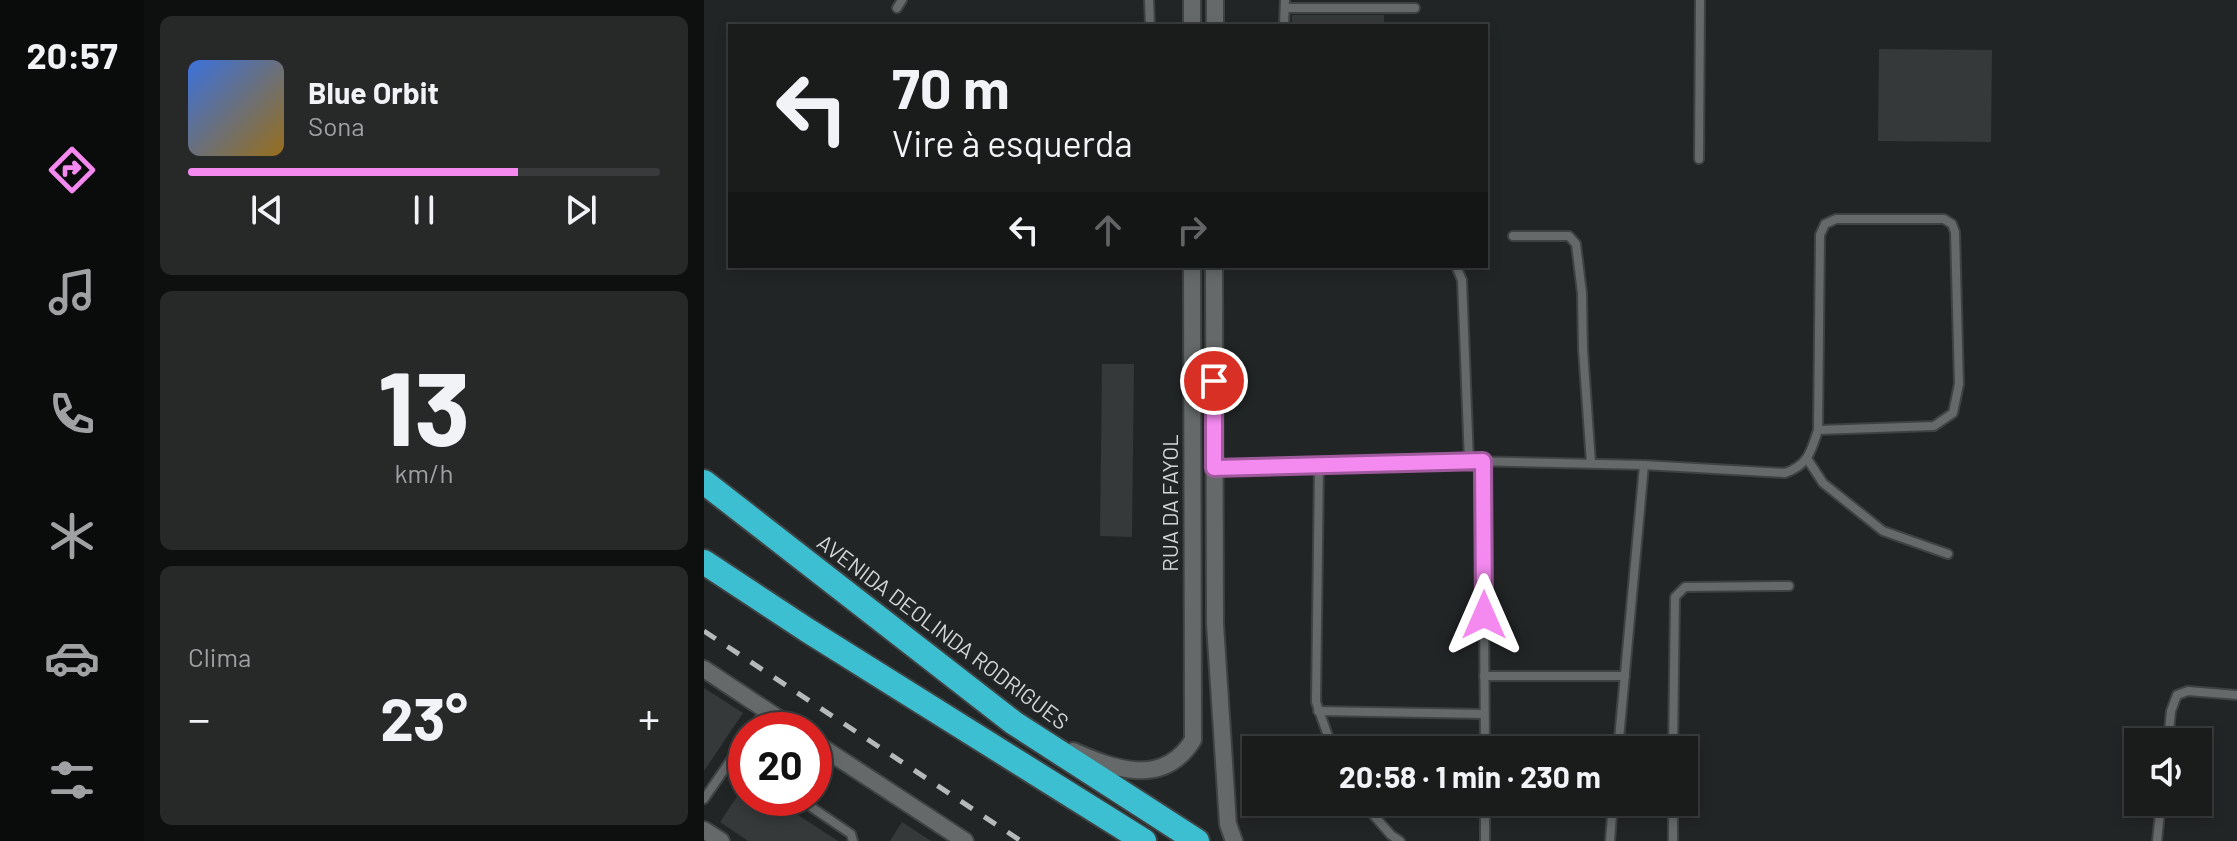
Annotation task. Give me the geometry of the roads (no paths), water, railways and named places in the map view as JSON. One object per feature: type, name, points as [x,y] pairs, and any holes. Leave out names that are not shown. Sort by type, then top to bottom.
[{"type":"highway","name":"AVENIDA DEOLINDA RODRIGUES","points":[[704,482],[1014,723],[1197,841]]},
{"type":"highway","points":[[704,562],[1144,841]]},
{"type":"street","points":[[1192,0],[1192,24]]},
{"type":"street","points":[[1215,0],[1215,24]]},
{"type":"street","name":"RUA DA FAYOL","points":[[1014,723],[1103,764],[1134,771],[1154,769],[1172,762],[1187,750],[1193,740],[1192,268]]},
{"type":"street","name":"RUA DA FAYOL","points":[[1214,268],[1215,624],[1228,824],[1234,841]]},
{"type":"street","points":[[704,669],[769,712]]},
{"type":"street","points":[[832,754],[965,841]]},
{"type":"street","points":[[704,830],[721,841]]},
{"type":"lane","points":[[1149,0],[1150,24]]},
{"type":"lane","points":[[1380,8],[1395,0]]},
{"type":"lane","points":[[1699,159],[1700,0]]},
{"type":"lane","points":[[1284,24],[1285,4],[1415,8]]},
{"type":"lane","points":[[1214,468],[1483,461],[1785,473],[1808,460],[1818,430],[1820,235],[1825,224],[1836,219],[1944,219],[1952,224],[1955,232],[1959,384],[1953,413],[1934,426],[1818,430]]},
{"type":"lane","points":[[1513,236],[1569,236],[1576,244],[1582,293],[1591,463]]},
{"type":"lane","points":[[1457,268],[1462,280],[1469,461]]},
{"type":"lane","points":[[1808,460],[1823,483],[1883,531],[1948,554]]},
{"type":"lane","points":[[1483,461],[1485,736]]},
{"type":"lane","points":[[1319,465],[1318,711],[1328,736]]},
{"type":"lane","points":[[1619,736],[1644,465]]},
{"type":"lane","points":[[1673,736],[1673,614],[1679,590],[1685,587],[1789,586]]},
{"type":"lane","points":[[1484,676],[1625,676]]},
{"type":"lane","points":[[2169,728],[2177,695],[2188,691],[2237,695]]},
{"type":"lane","points":[[1318,711],[1484,714]]},
{"type":"lane","points":[[704,799],[728,764]]},
{"type":"lane","points":[[824,816],[851,834],[853,841]]},
{"type":"lane","points":[[1374,816],[1400,841]]},
{"type":"lane","points":[[1485,816],[1485,841]]},
{"type":"lane","points":[[1610,841],[1612,816]]},
{"type":"lane","points":[[1673,816],[1673,841]]},
{"type":"lane","points":[[2157,841],[2160,816]]},
{"type":"railway","points":[[704,631],[1021,841]]}]
